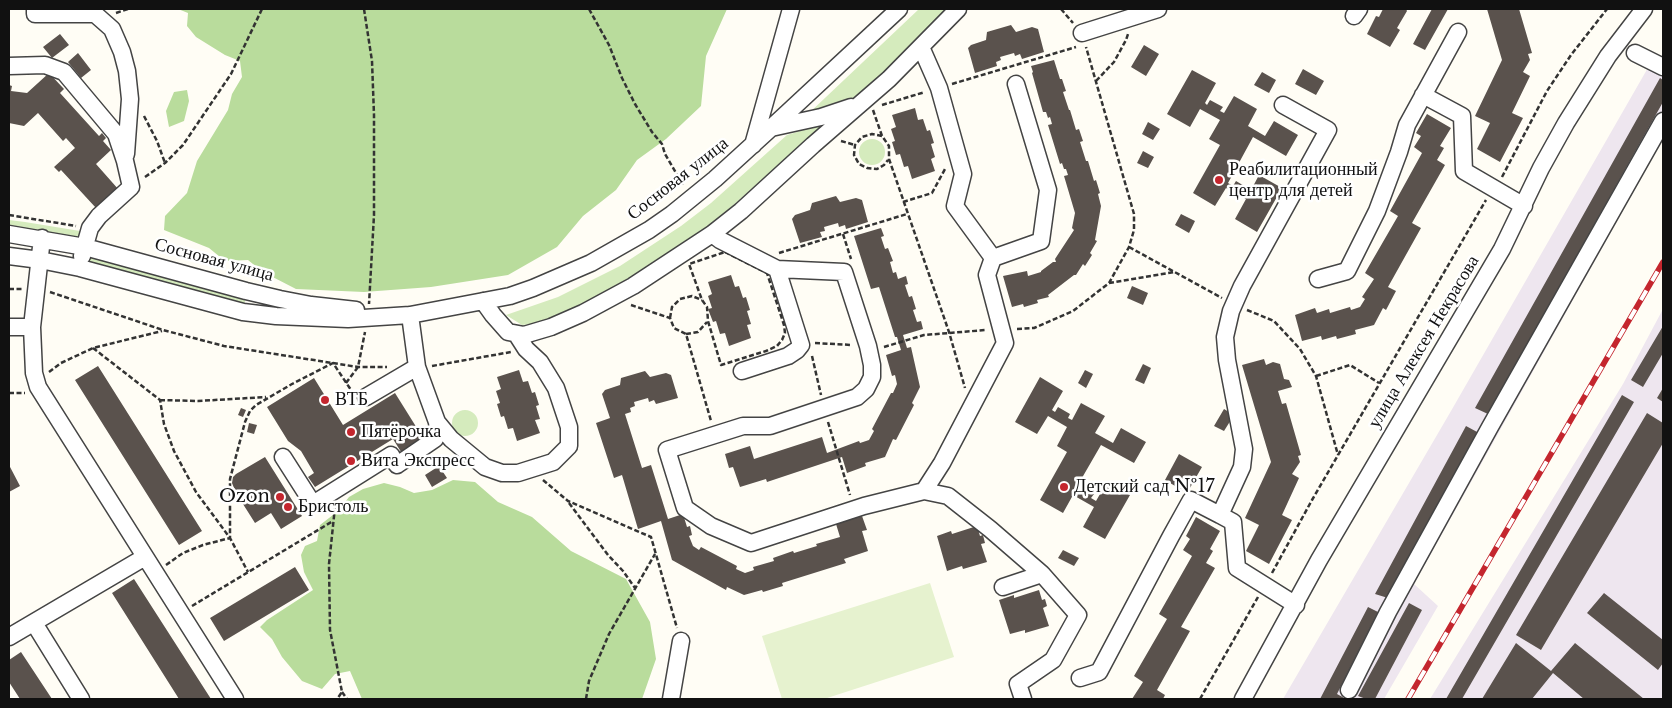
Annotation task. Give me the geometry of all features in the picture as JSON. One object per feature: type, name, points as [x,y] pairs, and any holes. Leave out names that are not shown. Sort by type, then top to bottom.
[{"type":"street","points":[[35,9],[35,14],[95,11],[112,29],[122,52],[127,71],[130,99],[126,161]]},
{"type":"street","points":[[753,145],[791,9]]},
{"type":"street","name":"Сосновая улица","points":[[9,256],[80,268],[244,312],[311,318],[367,314],[410,315],[483,301],[533,288],[592,263],[649,230],[692,198],[753,145],[899,9]]},
{"type":"street","points":[[483,301],[508,332],[524,335],[536,333],[583,313],[633,286],[712,234],[741,211],[813,145],[864,108],[958,9]]},
{"type":"street","name":"улица Алексея Некрасова","points":[[1243,699],[1371,471],[1470,306],[1502,249],[1546,160],[1608,56],[1644,9]]},
{"type":"street","points":[[1083,39],[1142,11]]},
{"type":"street","points":[[1318,279],[1347,271],[1377,211],[1400,152],[1407,125],[1458,32]]},
{"type":"street","points":[[922,47],[938,88],[962,174],[956,206],[993,258]]},
{"type":"street","points":[[1636,53],[1663,67]]},
{"type":"street","points":[[9,66],[45,65],[64,72],[116,134],[126,161],[131,187],[99,216],[90,228],[80,268]]},
{"type":"street","points":[[993,258],[1041,241],[1047,198],[1048,190],[1016,84]]},
{"type":"street","points":[[1423,95],[1462,116],[1464,171],[1524,206]]},
{"type":"street","points":[[1220,514],[1242,467],[1244,449],[1227,360],[1225,337],[1234,304],[1242,286],[1328,130],[1283,105]]},
{"type":"street","points":[[771,128],[864,108]]},
{"type":"street","points":[[1349,690],[1388,612],[1490,427],[1663,122]]},
{"type":"street","name":"Сосновая улица","points":[[9,234],[85,246],[246,291],[311,305],[367,314]]},
{"type":"street","points":[[712,234],[720,240],[776,261],[844,272],[868,346],[872,377],[866,389],[857,397],[770,426],[743,426],[667,450],[685,508],[711,526],[751,543],[864,506],[924,491],[948,496],[1042,574],[1078,614],[1053,660],[1018,684],[1023,699]]},
{"type":"street","points":[[42,238],[32,327],[34,373],[38,387],[180,614],[236,699]]},
{"type":"street","points":[[924,491],[942,463],[1005,344],[987,275],[993,258]]},
{"type":"street","points":[[742,371],[788,356],[801,345],[776,261]]},
{"type":"street","points":[[283,457],[313,504],[392,455],[397,465],[436,439],[438,431],[437,422],[416,367],[410,315]]},
{"type":"street","points":[[9,327],[32,327]]},
{"type":"street","points":[[437,422],[450,440],[485,467],[502,473],[518,473],[553,462],[569,446],[569,427],[556,388],[540,362],[526,349],[517,335]]},
{"type":"street","points":[[361,397],[416,367]]},
{"type":"street","points":[[1080,678],[1099,672],[1191,500],[1234,522],[1237,568],[1296,605]]},
{"type":"street","points":[[9,637],[145,557]]},
{"type":"street","points":[[1003,587],[1042,574]]},
{"type":"street","points":[[34,623],[81,699]]},
{"type":"street","points":[[671,699],[681,641]]},
{"type":"path","points":[[131,187],[165,163],[183,145],[231,74],[262,9]]},
{"type":"path","points":[[346,383],[358,367],[367,314],[374,215],[372,61],[364,9]]},
{"type":"path","points":[[589,9],[609,45],[622,78],[636,104],[652,132],[662,144],[665,154],[677,176],[692,198]]},
{"type":"path","points":[[879,348],[924,335],[1034,328],[1073,312],[1109,283],[1129,247],[1134,230],[1134,214],[1096,81],[1083,39],[1061,9]]},
{"type":"path","points":[[1200,699],[1380,383],[1494,189],[1547,91],[1571,55],[1607,9]]},
{"type":"path","points":[[1096,81],[1114,62],[1142,11]]},
{"type":"path","points":[[881,105],[938,88],[1083,39]]},
{"type":"path","points":[[130,99],[149,124],[165,163]]},
{"type":"path","points":[[864,108],[872,108],[882,136],[889,146],[889,159],[949,332],[970,409]]},
{"type":"path","points":[[882,136],[875,134],[862,137],[855,145],[856,160],[863,167],[877,169],[889,159]]},
{"type":"path","points":[[837,140],[855,145]]},
{"type":"path","points":[[903,202],[932,193],[948,165]]},
{"type":"path","points":[[776,261],[784,253],[907,214]]},
{"type":"path","points":[[9,215],[90,228]]},
{"type":"path","points":[[843,234],[853,265]]},
{"type":"path","points":[[1129,247],[1234,304],[1274,321],[1300,350],[1316,376],[1338,456]]},
{"type":"path","points":[[725,252],[767,273],[784,325],[782,340],[777,346],[721,365],[708,321],[707,307],[702,300],[689,264],[725,252]]},
{"type":"path","points":[[682,269],[700,256]]},
{"type":"path","points":[[1109,283],[1174,272]]},
{"type":"path","points":[[9,289],[36,289],[53,292],[163,330],[224,346],[358,367],[416,367],[461,362],[526,349]]},
{"type":"path","points":[[702,300],[692,296],[680,299],[672,306],[670,318],[674,328],[686,334],[698,332],[708,321]]},
{"type":"path","points":[[634,300],[627,304],[670,318]]},
{"type":"path","points":[[38,387],[48,373],[61,363],[93,348],[163,330]]},
{"type":"path","points":[[686,334],[710,417],[717,434]]},
{"type":"path","points":[[93,348],[160,400],[224,400],[267,397]]},
{"type":"path","points":[[333,363],[346,383],[361,397]]},
{"type":"path","points":[[230,538],[228,495],[233,465],[250,411],[267,397],[333,363]]},
{"type":"path","points":[[1316,376],[1350,365],[1380,383]]},
{"type":"path","points":[[160,400],[164,424],[174,451],[196,492],[230,538],[248,572]]},
{"type":"path","points":[[531,470],[568,501],[635,588]]},
{"type":"path","points":[[339,488],[333,520],[329,564],[330,630],[342,692],[347,699]]},
{"type":"path","points":[[568,501],[651,537],[681,641]]},
{"type":"path","points":[[180,614],[333,520]]},
{"type":"path","points":[[155,573],[183,554],[203,545],[230,538]]},
{"type":"path","points":[[586,699],[589,681],[609,634],[656,554]]},
{"type":"path","points":[[337,699],[342,692]]},
{"type":"shaded area","points":[[1649,66],[1663,73],[1663,139],[1414,584],[1438,606],[1384,699],[1283,699],[1451,411]]},
{"type":"shaded area","points":[[1663,309],[1663,699],[1430,699],[1623,384]]},
{"type":"green space","points":[[178,9],[727,9],[706,56],[701,106],[666,139],[637,160],[616,190],[583,216],[557,247],[508,275],[431,287],[364,292],[296,289],[263,272],[248,260],[225,261],[209,248],[164,230],[165,216],[187,193],[197,161],[228,110],[232,94],[242,77],[240,61],[225,55],[196,37],[187,26],[188,13]]},
{"type":"green space","points":[[919,9],[947,9],[867,89],[848,101],[807,115]]},
{"type":"green space","points":[[187,90],[189,101],[184,121],[169,127],[166,111],[174,92]]},
{"type":"green space","points":[[824,124],[720,217],[694,237],[630,278],[589,301],[540,323],[522,325],[506,315],[558,297],[620,266],[681,226],[711,203],[787,135]]},
{"type":"green space","points":[[872,139],[881,143],[885,152],[881,161],[872,165],[863,161],[859,152],[863,143]]},
{"type":"green space","points":[[9,220],[80,231],[78,237],[9,226]]},
{"type":"green space","points":[[88,255],[246,298],[244,305],[86,262]]},
{"type":"green space","points":[[465,410],[474,414],[478,423],[474,432],[465,436],[456,432],[452,423],[456,414]]},
{"type":"green space","points":[[453,480],[475,482],[498,502],[532,517],[571,551],[626,579],[650,622],[656,659],[642,699],[362,699],[350,671],[335,674],[322,689],[302,681],[282,657],[272,639],[260,627],[267,620],[313,590],[304,572],[301,555],[305,546],[317,541],[320,525],[338,511],[349,497],[363,489],[384,483],[414,493],[432,490]]},
{"type":"green space","points":[[930,583],[954,657],[824,699],[782,699],[762,636]]},
{"type":"building","points":[[1383,9],[1406,9],[1407,11],[1397,28],[1400,30],[1390,47],[1367,34],[1376,16],[1379,17]]},
{"type":"building","points":[[1432,9],[1448,9],[1425,50],[1413,44]]},
{"type":"building","points":[[1487,9],[1519,9],[1532,53],[1528,54],[1530,60],[1523,72],[1530,76],[1512,113],[1523,118],[1500,162],[1477,149],[1490,123],[1475,116],[1502,60]]},
{"type":"building","points":[[1011,25],[1016,32],[1032,27],[1038,29],[1044,52],[1022,59],[1020,54],[1015,56],[1014,53],[1000,57],[1001,60],[996,62],[997,66],[975,73],[968,48],[971,45],[986,40],[987,32]]},
{"type":"building","points":[[60,34],[69,45],[52,58],[43,47]]},
{"type":"building","points":[[1144,45],[1159,54],[1146,76],[1131,67]]},
{"type":"building","points":[[78,53],[91,70],[81,78],[68,62]]},
{"type":"building","points":[[1054,60],[1066,91],[1063,92],[1076,130],[1079,129],[1083,141],[1080,142],[1086,161],[1088,161],[1100,193],[1098,194],[1101,206],[1095,240],[1097,241],[1090,253],[1092,255],[1085,266],[1083,264],[1076,275],[1048,295],[1049,297],[1037,300],[1038,303],[1024,307],[1023,304],[1012,307],[1003,276],[1027,271],[1028,276],[1041,272],[1053,262],[1056,262],[1055,259],[1074,230],[1072,228],[1075,213],[1064,176],[1068,175],[1062,163],[1060,164],[1048,125],[1052,124],[1050,117],[1048,118],[1046,112],[1043,112],[1031,66]]},
{"type":"building","points":[[1303,69],[1324,81],[1316,95],[1295,84]]},
{"type":"building","points":[[1192,70],[1216,83],[1205,103],[1207,105],[1210,100],[1223,107],[1220,111],[1224,113],[1234,96],[1257,109],[1248,126],[1265,136],[1274,121],[1298,135],[1286,156],[1253,137],[1228,183],[1233,186],[1236,181],[1246,187],[1243,191],[1249,194],[1259,175],[1282,188],[1257,232],[1235,219],[1246,199],[1226,188],[1215,206],[1193,193],[1220,145],[1209,139],[1220,120],[1200,109],[1190,127],[1167,114]]},
{"type":"building","points":[[1262,72],[1276,80],[1269,93],[1254,85]]},
{"type":"building","points":[[49,73],[64,89],[60,93],[99,136],[102,133],[106,138],[103,141],[111,150],[96,164],[119,190],[114,196],[111,194],[96,208],[61,170],[59,172],[54,167],[75,148],[66,138],[63,141],[38,113],[24,126],[9,123],[9,85],[12,86],[11,91],[27,93]]},
{"type":"building","points":[[1660,78],[1663,80],[1663,102],[1488,414],[1475,408]]},
{"type":"building","points":[[915,108],[918,120],[923,119],[927,131],[930,130],[934,143],[931,144],[935,157],[931,159],[935,171],[912,179],[908,166],[904,167],[900,154],[896,155],[892,142],[895,141],[891,129],[896,127],[892,115]]},
{"type":"building","points":[[1427,114],[1451,128],[1440,146],[1444,148],[1437,160],[1445,165],[1412,223],[1421,228],[1388,287],[1396,291],[1386,310],[1383,308],[1374,325],[1355,330],[1356,334],[1337,339],[1336,336],[1322,340],[1321,336],[1302,341],[1295,315],[1315,308],[1317,313],[1329,309],[1330,313],[1350,307],[1351,310],[1360,307],[1365,299],[1362,297],[1374,279],[1365,273],[1398,216],[1390,211],[1422,153],[1414,147],[1421,136],[1416,133]]},
{"type":"building","points":[[1148,122],[1160,129],[1153,140],[1142,134]]},
{"type":"building","points":[[1143,151],[1154,157],[1148,168],[1137,163]]},
{"type":"building","points":[[836,196],[840,202],[856,198],[862,200],[868,222],[846,229],[845,225],[839,227],[838,223],[824,227],[825,231],[820,232],[822,237],[800,243],[792,219],[795,215],[810,210],[812,203]]},
{"type":"building","points":[[1181,214],[1195,221],[1189,233],[1175,225]]},
{"type":"building","points":[[881,228],[884,236],[881,237],[885,249],[888,248],[893,261],[890,262],[893,273],[896,272],[898,279],[906,276],[908,284],[905,285],[909,297],[912,296],[916,309],[913,310],[917,322],[921,321],[923,329],[903,335],[907,348],[911,347],[920,387],[912,403],[914,405],[896,440],[893,439],[885,457],[865,463],[866,466],[847,473],[842,457],[767,482],[766,479],[740,487],[733,467],[729,468],[725,454],[750,446],[754,459],[822,437],[827,453],[859,441],[860,443],[869,440],[874,431],[872,429],[897,384],[895,375],[892,376],[886,355],[901,350],[879,287],[871,289],[854,236]]},
{"type":"building","points":[[731,275],[735,287],[739,286],[743,298],[746,297],[750,310],[747,311],[751,324],[747,325],[751,338],[729,346],[725,333],[720,334],[716,321],[713,322],[708,309],[712,308],[708,296],[712,294],[708,282]]},
{"type":"building","points":[[1132,286],[1148,293],[1143,305],[1127,298]]},
{"type":"building","points":[[1663,326],[1663,353],[1643,387],[1631,380]]},
{"type":"building","points":[[1264,359],[1266,365],[1273,362],[1280,364],[1284,379],[1289,380],[1292,387],[1278,391],[1282,404],[1286,403],[1301,455],[1298,456],[1300,462],[1292,474],[1299,478],[1282,515],[1292,520],[1269,564],[1246,551],[1259,525],[1245,518],[1271,462],[1242,365]]},
{"type":"building","points":[[1143,364],[1151,368],[1144,384],[1135,380]]},
{"type":"building","points":[[98,366],[202,531],[179,545],[75,380]]},
{"type":"building","points":[[519,370],[523,382],[528,381],[532,393],[535,392],[539,405],[536,406],[540,419],[535,420],[540,433],[517,441],[513,428],[508,429],[504,416],[501,417],[497,404],[500,403],[496,391],[501,389],[497,377]]},
{"type":"building","points":[[1085,370],[1093,374],[1086,388],[1078,383]]},
{"type":"building","points":[[645,371],[650,377],[666,373],[671,375],[678,398],[656,404],[654,400],[649,402],[648,398],[634,402],[635,406],[630,408],[631,412],[625,414],[642,468],[651,465],[668,519],[683,514],[687,527],[690,526],[692,535],[689,536],[693,546],[699,550],[701,547],[737,566],[736,569],[745,573],[754,570],[753,567],[774,561],[773,558],[817,546],[816,544],[840,537],[836,524],[862,516],[867,530],[862,531],[868,551],[844,559],[846,563],[782,583],[783,586],[744,595],[727,587],[726,590],[672,560],[661,521],[638,529],[622,475],[614,478],[596,423],[610,418],[602,394],[605,390],[620,385],[621,378]]},
{"type":"building","points":[[1040,377],[1063,391],[1052,410],[1055,412],[1058,407],[1070,414],[1068,418],[1072,420],[1081,403],[1105,416],[1095,433],[1113,443],[1121,428],[1146,442],[1134,463],[1101,445],[1075,490],[1081,493],[1083,488],[1094,494],[1091,498],[1096,501],[1107,482],[1130,495],[1105,539],[1083,527],[1094,507],[1073,495],[1063,513],[1040,500],[1067,452],[1057,446],[1067,427],[1048,416],[1037,434],[1015,422]]},
{"type":"building","name":"Пятёрочка","points":[[314,378],[343,425],[395,393],[425,441],[403,455],[393,439],[315,487],[308,477],[314,473],[301,451],[288,441],[267,407]]},
{"type":"building","points":[[1663,388],[1663,402],[1657,398]]},
{"type":"building","points":[[1622,395],[1634,402],[1462,699],[1446,699]]},
{"type":"building","points":[[241,408],[246,410],[243,417],[238,415]]},
{"type":"building","points":[[1224,409],[1234,415],[1224,431],[1214,426]]},
{"type":"building","points":[[1647,413],[1663,423],[1663,443],[1541,650],[1516,635]]},
{"type":"building","points":[[249,423],[257,425],[254,434],[247,432]]},
{"type":"building","points":[[1466,426],[1479,433],[1388,598],[1375,594]]},
{"type":"building","points":[[1179,454],[1202,467],[1187,493],[1165,480]]},
{"type":"building","points":[[265,457],[302,516],[281,529],[271,513],[255,523],[236,493],[232,483],[233,477],[236,474]]},
{"type":"building","points":[[9,465],[20,486],[9,492]]},
{"type":"building","points":[[439,466],[447,478],[432,487],[425,475]]},
{"type":"building","points":[[1196,517],[1220,531],[1210,549],[1213,551],[1206,563],[1215,568],[1181,627],[1190,631],[1157,690],[1165,695],[1163,699],[1132,699],[1143,682],[1134,676],[1167,619],[1159,614],[1192,556],[1183,550],[1190,539],[1186,536]]},
{"type":"building","points":[[977,526],[980,536],[983,535],[985,543],[981,544],[987,562],[963,569],[962,566],[947,571],[937,536],[951,531],[952,534]]},
{"type":"building","points":[[1063,550],[1079,558],[1074,566],[1058,558]]},
{"type":"building","points":[[295,567],[309,590],[224,641],[210,618]]},
{"type":"building","points":[[134,579],[211,699],[179,699],[112,593]]},
{"type":"building","points":[[1039,590],[1042,600],[1045,599],[1047,606],[1043,608],[1049,626],[1025,633],[1025,630],[1010,634],[999,600],[1014,595],[1014,598]]},
{"type":"building","points":[[1604,593],[1663,640],[1663,663],[1658,670],[1587,613]]},
{"type":"building","points":[[1409,603],[1422,610],[1375,699],[1366,699],[1358,696]]},
{"type":"building","points":[[1368,607],[1378,612],[1337,694],[1346,699],[1320,699]]},
{"type":"building","points":[[1516,643],[1551,671],[1575,643],[1644,699],[1584,699],[1553,673],[1532,699],[1482,699]]},
{"type":"building","points":[[21,652],[52,699],[20,699],[9,682],[9,660]]},
{"type":"railway","points":[[1408,699],[1663,262]]},
{"type":"place","name":"Реабилитационный центр для детей","points":[[1219,180]]},
{"type":"place","name":"ВТБ","points":[[325,400]]},
{"type":"place","name":"Пятёрочка","points":[[351,432]]},
{"type":"place","name":"Вита Экспресс","points":[[351,461]]},
{"type":"place","name":"Детский сад №17","points":[[1064,487]]},
{"type":"place","name":"Ozon","points":[[280,497]]},
{"type":"place","name":"Бристоль","points":[[288,507]]}]
